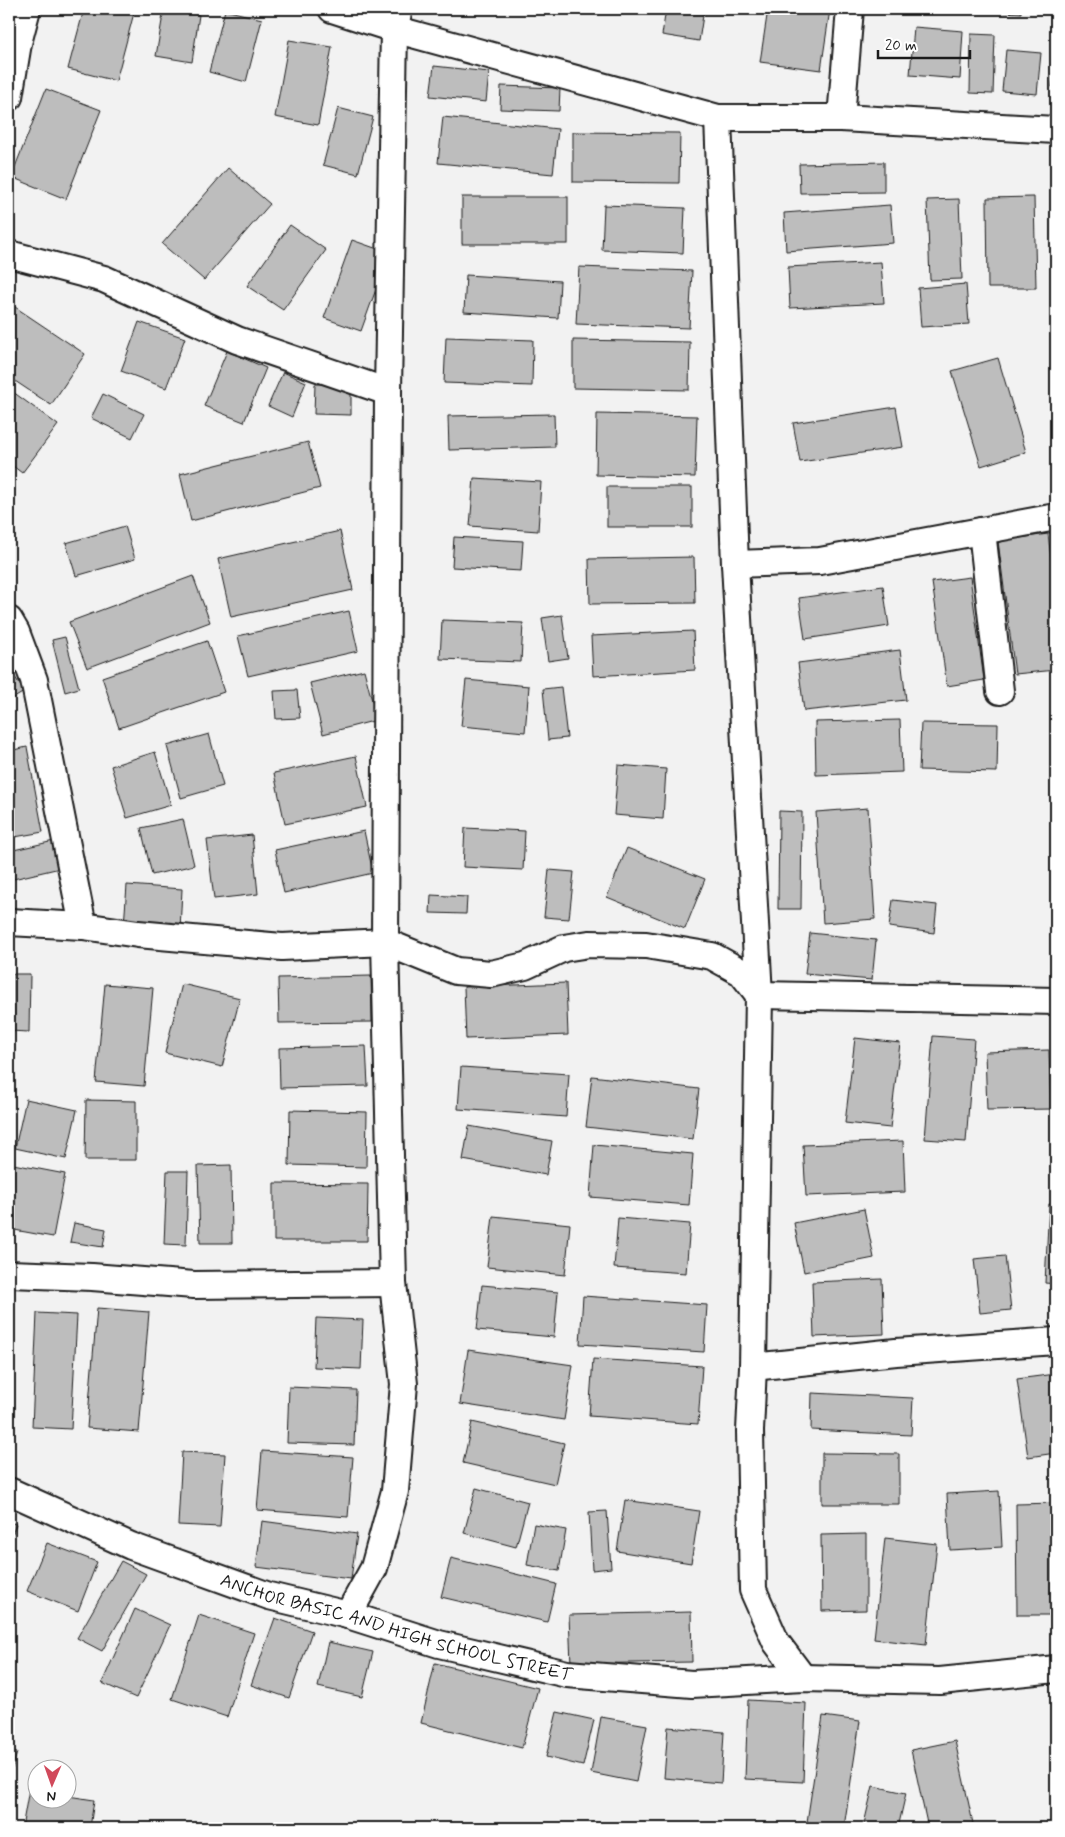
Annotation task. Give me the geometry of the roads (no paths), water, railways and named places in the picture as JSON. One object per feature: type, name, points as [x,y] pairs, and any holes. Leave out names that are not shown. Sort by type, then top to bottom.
[{"type":"street","points":[[9,97],[18,43],[27,9]]},
{"type":"street","points":[[332,9],[397,19],[718,118],[841,118],[1056,130]]},
{"type":"street","points":[[841,118],[850,9]]},
{"type":"street","points":[[348,1615],[374,1568],[395,1491],[404,1384],[393,1283],[385,942],[388,392],[397,19]]},
{"type":"street","points":[[718,118],[735,564],[759,995],[753,1367],[750,1430],[753,1590],[776,1642],[803,1678]]},
{"type":"street","points":[[9,254],[104,279],[237,340],[388,392]]},
{"type":"street","points":[[735,564],[820,561],[1056,517]]},
{"type":"street","points":[[982,531],[1000,691]]},
{"type":"street","points":[[9,620],[16,632],[34,680],[83,926]]},
{"type":"street","points":[[9,922],[83,926],[138,934],[282,947],[385,942],[456,971],[491,974],[525,966],[564,948],[589,944],[646,944],[712,956],[741,972],[759,995]]},
{"type":"street","points":[[759,995],[1056,1001]]},
{"type":"street","points":[[9,1274],[92,1277],[194,1285],[393,1283]]},
{"type":"street","points":[[753,1367],[896,1352],[1056,1341]]},
{"type":"street","name":"ANCHOR BASIC AND HIGH SCHOOL STREET","points":[[9,1491],[131,1546],[269,1596],[348,1615],[439,1644],[567,1674],[692,1684],[803,1678],[940,1681],[1056,1669]]}]
